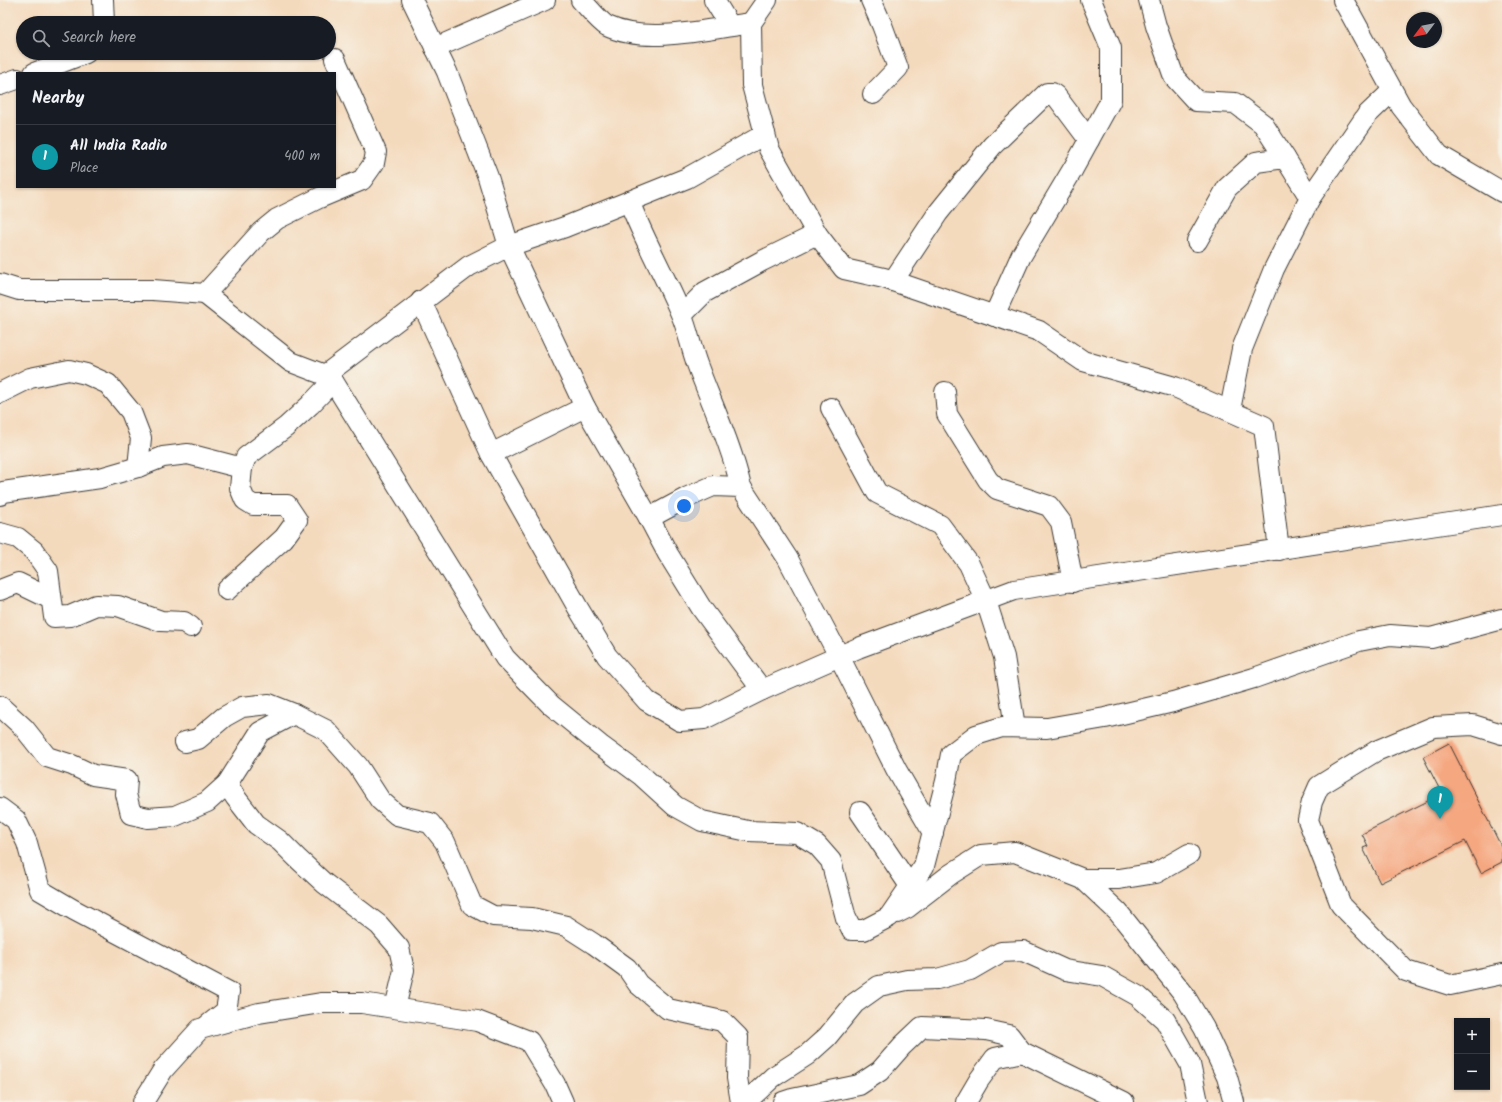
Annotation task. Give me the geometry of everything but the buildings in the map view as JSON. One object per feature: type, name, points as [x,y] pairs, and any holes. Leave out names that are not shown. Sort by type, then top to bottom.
[{"type":"street","points":[[103,0],[104,16]]},
{"type":"street","points":[[412,0],[447,72],[488,177],[509,246],[585,408],[649,518],[668,554],[702,609],[762,690]]},
{"type":"street","points":[[435,48],[545,0]]},
{"type":"street","points":[[581,0],[606,25],[630,34],[676,34],[751,23]]},
{"type":"street","points":[[714,0],[730,26]]},
{"type":"street","points":[[767,0],[751,23],[752,84],[769,149],[817,234],[844,269],[893,281],[1038,331],[1083,361],[1175,387],[1264,426],[1279,550]]},
{"type":"street","points":[[870,0],[882,25],[898,68],[873,94]]},
{"type":"street","points":[[994,316],[1021,256],[1073,169],[1110,100],[1111,48],[1091,0]]},
{"type":"street","points":[[1149,0],[1156,26],[1174,77],[1196,101],[1235,103],[1263,124],[1310,198]]},
{"type":"street","points":[[1343,0],[1401,106],[1439,155],[1502,192]]},
{"type":"street","points":[[37,72],[68,60]]},
{"type":"street","points":[[205,294],[260,232],[277,219],[319,198],[362,180],[374,163],[376,152],[335,60]]},
{"type":"street","points":[[0,85],[16,79]]},
{"type":"street","points":[[1230,410],[1242,349],[1274,269],[1310,198],[1367,114],[1392,91]]},
{"type":"street","points":[[893,281],[938,213],[992,146],[1047,93],[1052,93],[1056,96],[1089,140]]},
{"type":"street","points":[[227,590],[284,538],[297,520],[287,505],[253,505],[245,500],[240,488],[242,468],[246,457],[310,405],[329,378],[421,301],[469,266],[509,246],[565,227],[687,178],[765,134]]},
{"type":"street","points":[[1197,241],[1227,188],[1256,162],[1285,158]]},
{"type":"street","points":[[629,201],[682,316],[696,363],[736,464],[741,487],[788,559],[840,656],[896,769],[933,833]]},
{"type":"street","points":[[682,316],[705,292],[762,260],[817,234]]},
{"type":"street","points":[[0,284],[19,290],[154,290],[205,294],[290,362],[329,378],[505,658],[551,705],[600,745],[642,776],[674,806],[702,821],[748,830],[797,833],[817,845],[831,861],[846,918],[852,930],[864,930],[907,908],[951,874],[981,855],[1015,852],[1083,879],[1119,879],[1156,873],[1188,854]]},
{"type":"street","points":[[421,301],[491,454],[578,608],[607,656],[648,701],[680,721],[704,719],[762,690],[858,648],[1014,590],[1502,515]]},
{"type":"street","points":[[0,393],[30,378],[68,370],[86,374],[108,384],[131,412],[141,438],[138,467]]},
{"type":"street","points":[[945,392],[947,414],[988,480],[996,489],[1049,506],[1061,522],[1073,582]]},
{"type":"street","points":[[491,454],[585,408]]},
{"type":"street","points":[[831,408],[877,493],[940,525],[969,564],[986,601],[1004,657],[1015,727]]},
{"type":"street","points":[[0,495],[3,492],[100,478],[163,458],[188,454],[242,468]]},
{"type":"street","points":[[649,518],[688,497],[713,486],[741,487]]},
{"type":"street","points":[[0,533],[18,538],[34,551],[48,571],[54,616],[70,616],[96,605],[118,606],[161,621],[184,622],[191,627]]},
{"type":"street","points":[[0,590],[18,583],[51,599]]},
{"type":"street","points":[[889,917],[924,866],[951,754],[976,735],[1002,727],[1047,728],[1105,718],[1173,702],[1254,678],[1359,641],[1390,635],[1431,638],[1502,619]]},
{"type":"street","points":[[185,742],[198,739],[224,718],[242,706],[269,704],[294,714],[326,730],[358,766],[380,800],[397,815],[430,823],[445,842],[472,905],[493,916],[532,918],[566,926],[627,968],[638,984],[668,1009],[722,1021],[738,1037],[738,1078],[741,1102]]},
{"type":"street","points":[[0,706],[24,728],[47,757],[72,765],[93,775],[127,780],[126,794],[131,814],[148,818],[175,816],[207,802],[227,784],[260,732],[294,714]]},
{"type":"street","points":[[1502,734],[1473,725],[1433,727],[1376,751],[1319,786],[1312,802],[1308,820],[1340,906],[1406,971],[1450,985],[1502,974]]},
{"type":"street","points":[[227,784],[256,824],[280,841],[324,883],[379,925],[400,948],[404,970],[395,1008]]},
{"type":"street","points":[[0,808],[16,820],[19,826],[27,843],[40,890],[74,910],[229,992],[226,1011],[205,1028]]},
{"type":"street","points":[[860,812],[910,886]]},
{"type":"street","points":[[1083,879],[1118,912],[1183,993],[1204,1028],[1224,1070],[1234,1102]]},
{"type":"street","points":[[746,1102],[773,1077],[807,1055],[827,1037],[855,1003],[879,986],[907,980],[937,979],[970,970],[1001,952],[1023,951],[1065,970],[1102,976],[1138,996],[1165,1020],[1190,1064],[1198,1102]]},
{"type":"street","points":[[143,1102],[163,1070],[200,1029],[259,1013],[321,1003],[362,1003],[477,1021],[529,1041],[556,1084],[563,1102]]},
{"type":"street","points":[[783,1102],[859,1085],[880,1071],[902,1046],[922,1027],[986,1030],[1009,1035],[1022,1052],[1124,1102]]},
{"type":"street","points":[[966,1102],[979,1080],[995,1058],[1022,1052]]},
{"type":"place","name":"All India Radio","points":[[1440,819]]}]
